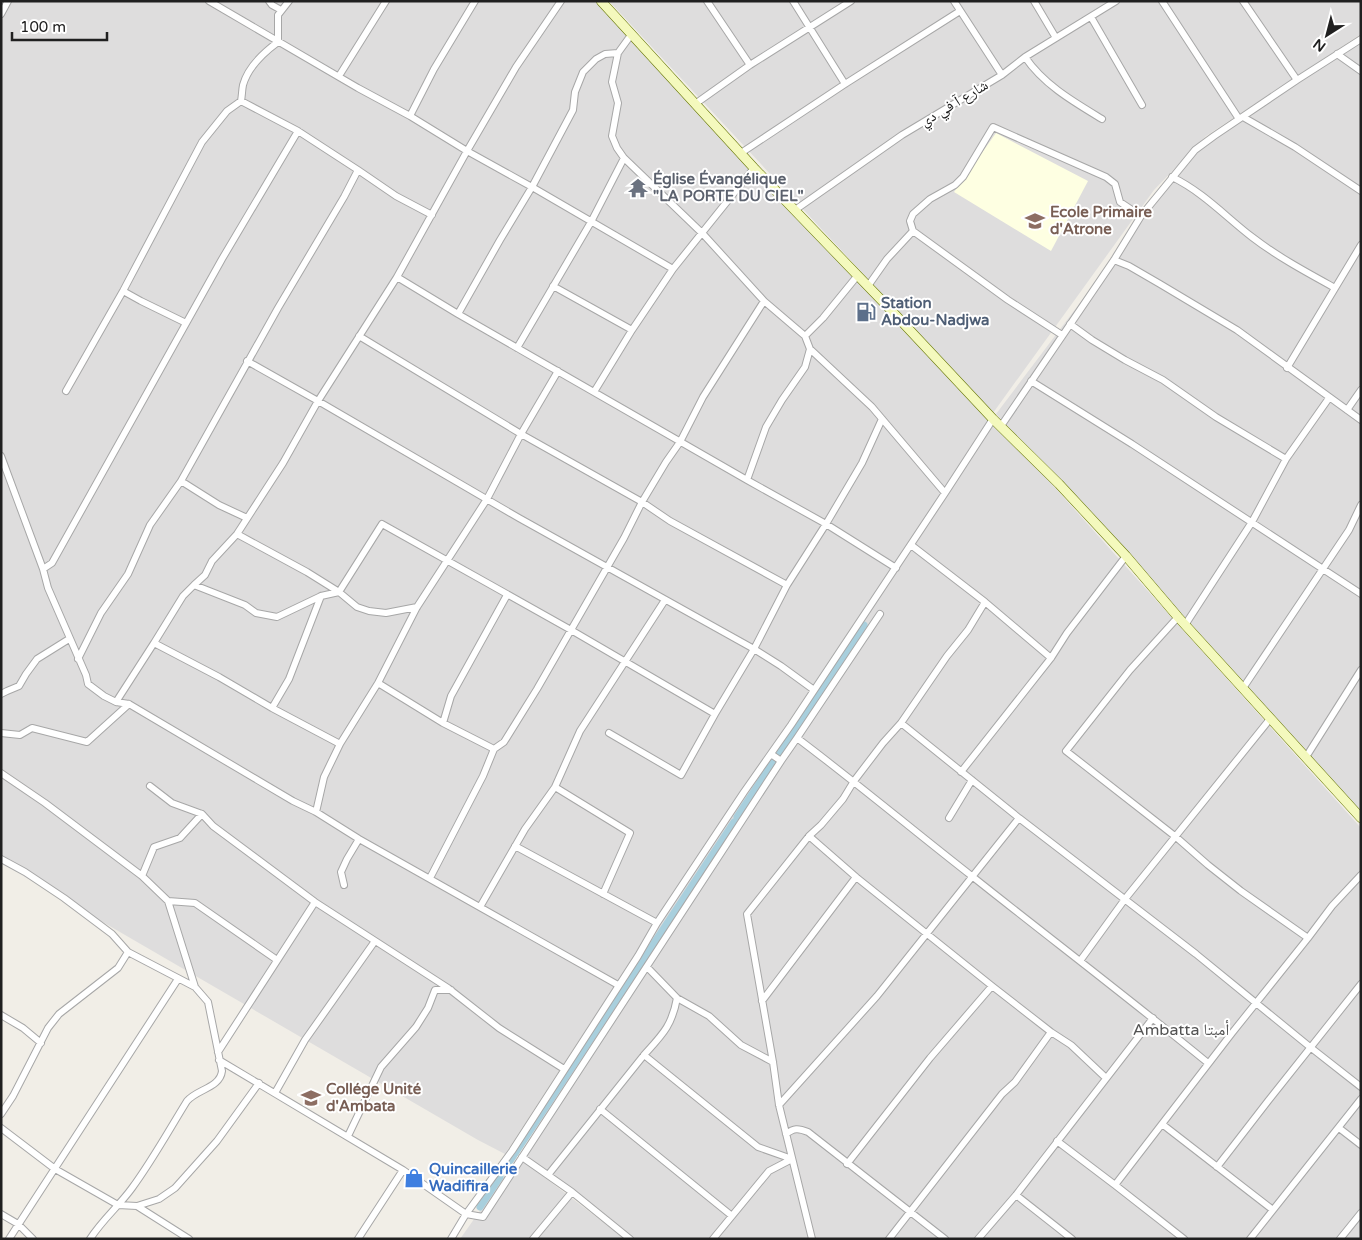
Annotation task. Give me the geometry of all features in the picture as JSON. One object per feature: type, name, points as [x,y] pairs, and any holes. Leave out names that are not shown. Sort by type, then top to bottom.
[{"type":"street","points":[[1,14],[8,1]]},
{"type":"street","points":[[209,1],[673,269]]},
{"type":"street","points":[[269,1],[280,10]]},
{"type":"street","points":[[278,42],[278,15],[280,10],[289,1]]},
{"type":"street","points":[[339,76],[386,1]]},
{"type":"street","points":[[410,116],[434,70],[475,1]]},
{"type":"street","points":[[116,702],[183,596],[205,575],[212,561],[238,534],[283,463],[318,401],[397,277],[516,67],[562,1]]},
{"type":"street","points":[[601,1],[754,168],[1126,556],[1178,617],[1361,818]]},
{"type":"street","points":[[707,1],[750,65]]},
{"type":"street","points":[[793,1],[845,84]]},
{"type":"street","points":[[695,104],[750,65],[851,1]]},
{"type":"street","points":[[954,1],[1002,75]]},
{"type":"street","points":[[1034,1],[1056,38]]},
{"type":"street","name":"شارع آ في دي","points":[[795,210],[902,135],[1002,75],[1025,57],[1116,1]]},
{"type":"street","points":[[1162,1],[1241,118],[1295,147],[1361,191]]},
{"type":"street","points":[[1247,3],[1297,80]]},
{"type":"street","points":[[741,153],[960,11]]},
{"type":"street","points":[[1091,17],[1142,105]]},
{"type":"street","points":[[632,35],[618,53],[612,82],[618,102],[612,136],[617,148],[624,158],[703,234],[764,301],[806,336],[810,349],[872,408],[945,493]]},
{"type":"street","points":[[1001,426],[1114,260],[1141,216],[1195,150],[1361,39]]},
{"type":"street","points":[[66,391],[123,291],[202,142],[227,111],[241,101],[243,85],[252,66],[268,49],[278,42]]},
{"type":"street","points":[[458,314],[532,187],[573,110],[575,92],[583,72],[596,59],[606,54],[618,53]]},
{"type":"street","points":[[1337,54],[1361,70]]},
{"type":"street","points":[[1025,57],[1042,79],[1102,119]]},
{"type":"street","points":[[241,101],[298,131],[396,196],[432,215]]},
{"type":"street","points":[[1062,335],[1008,300],[913,230],[910,221],[913,214],[930,199],[955,185],[962,178],[994,127],[1106,177],[1115,184],[1120,202],[1141,216]]},
{"type":"street","points":[[43,568],[52,562],[186,323],[298,131]]},
{"type":"street","points":[[517,348],[591,222],[624,158]]},
{"type":"street","points":[[594,392],[632,330],[673,269],[703,234],[754,168]]},
{"type":"street","points":[[78,659],[102,613],[128,574],[150,525],[181,481],[278,308],[340,205],[358,170]]},
{"type":"street","points":[[1172,177],[1217,206],[1270,251],[1335,288]]},
{"type":"street","points":[[868,286],[913,230]]},
{"type":"street","points":[[1287,368],[1361,245]]},
{"type":"street","points":[[1114,260],[1128,266],[1237,330],[1361,420]]},
{"type":"street","points":[[806,336],[858,275]]},
{"type":"street","points":[[397,277],[558,372],[826,524],[896,568]]},
{"type":"street","points":[[553,286],[632,330]]},
{"type":"street","points":[[123,291],[186,323]]},
{"type":"street","points":[[430,878],[483,776],[494,749],[504,742],[572,630],[642,502],[680,442],[703,397],[764,301]]},
{"type":"street","points":[[1070,324],[1092,340],[1163,380],[1216,417],[1286,459]]},
{"type":"street","points":[[359,336],[521,434],[787,585]]},
{"type":"street","points":[[747,480],[766,427],[805,367],[810,349]]},
{"type":"street","points":[[247,362],[318,401],[487,500],[754,649],[814,690]]},
{"type":"street","points":[[316,812],[324,777],[340,744],[378,683],[417,607],[487,500],[521,434],[558,372]]},
{"type":"street","points":[[1031,381],[1132,444],[1361,594]]},
{"type":"street","points":[[1347,410],[1361,390]]},
{"type":"street","points":[[1185,624],[1252,522],[1286,459],[1329,398]]},
{"type":"street","points":[[609,733],[681,775],[754,649],[787,585],[826,524],[862,462],[882,419]]},
{"type":"street","points":[[451,1239],[466,1214],[512,1150],[638,956],[657,923],[896,568],[993,419]]},
{"type":"street","points":[[1,456],[4,474],[88,684],[116,702],[129,704],[293,802],[316,812],[359,839],[618,985]]},
{"type":"street","points":[[181,481],[219,505],[247,518]]},
{"type":"street","points":[[1243,688],[1349,530],[1361,505]]},
{"type":"street","points":[[194,585],[245,605],[256,612],[277,617],[321,596],[339,592],[382,524],[572,630],[715,714]]},
{"type":"street","points":[[238,534],[307,572],[339,592],[357,607],[386,613],[417,607]]},
{"type":"street","points":[[911,545],[985,602],[1051,658]]},
{"type":"street","points":[[961,772],[1051,658],[1126,556]]},
{"type":"street","points":[[443,723],[451,696],[508,595]]},
{"type":"street","points":[[272,708],[289,680],[321,596]]},
{"type":"street","points":[[480,907],[525,829],[555,787],[580,731],[665,600]]},
{"type":"street","points":[[812,1239],[779,1105],[746,914],[808,836],[821,825],[843,800],[854,781],[901,723],[947,656],[968,630],[985,602]]},
{"type":"street","points":[[219,1060],[404,1170],[466,1214],[483,1217],[607,1025],[880,614]]},
{"type":"street","points":[[1178,617],[1130,670],[1066,751],[1176,837],[1234,886],[1308,938]]},
{"type":"street","points":[[1,694],[19,686],[37,659],[69,639]]},
{"type":"street","points":[[154,643],[340,744]]},
{"type":"street","points":[[1306,757],[1361,670]]},
{"type":"street","points":[[1353,681],[1361,686]]},
{"type":"street","points":[[378,683],[443,723],[494,749]]},
{"type":"street","points":[[1,734],[20,735],[32,728],[87,742],[129,704]]},
{"type":"street","points":[[1080,961],[1125,899],[1270,719]]},
{"type":"street","points":[[901,723],[1019,818],[1196,954],[1361,1087]]},
{"type":"street","points":[[797,738],[854,781],[1208,1063]]},
{"type":"street","points":[[771,754],[781,761]]},
{"type":"street","points":[[1,773],[142,876],[168,901],[195,987],[208,1002],[222,1071],[215,1084],[193,1095],[187,1101],[135,1184],[96,1229],[90,1239]]},
{"type":"street","points":[[950,818],[972,780]]},
{"type":"street","points":[[150,786],[172,803],[202,814],[213,826],[315,902],[451,990],[499,1028],[564,1069]]},
{"type":"street","points":[[555,787],[630,833],[603,894]]},
{"type":"street","points":[[142,876],[154,847],[180,838],[202,814]]},
{"type":"street","points":[[779,1105],[877,996],[1019,818]]},
{"type":"street","points":[[808,836],[927,935],[1051,1032],[1071,1045],[1106,1078]]},
{"type":"street","points":[[344,885],[341,872],[359,839]]},
{"type":"street","points":[[515,846],[657,923]]},
{"type":"street","points":[[1,868],[4,861],[25,872],[112,934],[128,952],[195,987]]},
{"type":"street","points":[[1116,1185],[1255,1003],[1332,906],[1361,875]]},
{"type":"street","points":[[762,1002],[856,877]]},
{"type":"street","points":[[168,901],[195,903],[276,960]]},
{"type":"street","points":[[218,1052],[315,902]]},
{"type":"street","points":[[275,1093],[305,1040],[375,941]]},
{"type":"street","points":[[1,1114],[13,1096],[48,1028],[59,1014],[118,968],[128,952]]},
{"type":"street","points":[[647,967],[677,998],[709,1016],[741,1045],[773,1062]]},
{"type":"street","points":[[9,1239],[178,979]]},
{"type":"street","points":[[1217,1167],[1361,984]]},
{"type":"street","points":[[847,1164],[930,1058],[992,986]]},
{"type":"street","points":[[348,1136],[381,1067],[416,1027],[428,1008],[435,990],[451,990]]},
{"type":"street","points":[[548,1175],[644,1055],[661,1037],[671,1022],[677,998]]},
{"type":"street","points":[[1,1015],[41,1043]]},
{"type":"street","points":[[978,1239],[1016,1195],[1153,1018]]},
{"type":"street","points":[[889,1239],[1002,1094],[1014,1082],[1051,1032]]},
{"type":"street","points":[[644,1055],[758,1146],[792,1159]]},
{"type":"street","points":[[1,1128],[55,1169],[118,1205],[137,1206],[159,1199],[175,1188],[217,1141],[259,1083]]},
{"type":"street","points":[[1250,1239],[1361,1099]]},
{"type":"street","points":[[600,1109],[732,1216]]},
{"type":"street","points":[[1162,1124],[1273,1210]]},
{"type":"street","points":[[1339,1128],[1361,1145]]},
{"type":"street","points":[[786,1134],[794,1129],[808,1132],[945,1239]]},
{"type":"street","points":[[1058,1141],[1184,1239]]},
{"type":"street","points":[[522,1157],[572,1192],[621,1236],[630,1239]]},
{"type":"street","points":[[713,1239],[769,1171],[792,1159]]},
{"type":"street","points":[[358,1239],[404,1170]]},
{"type":"street","points":[[533,1239],[572,1192]]},
{"type":"street","points":[[1016,1195],[1072,1239]]},
{"type":"street","points":[[137,1206],[189,1239]]},
{"type":"street","points":[[1340,1239],[1361,1213]]},
{"type":"street","points":[[1,1214],[18,1224],[32,1239]]},
{"type":"shaded area","points":[[1,1],[596,1],[991,419],[674,893],[995,421],[1361,828],[1361,1239],[627,1239],[521,1157],[592,1020],[505,1154],[1,863]]},
{"type":"shaded area","points":[[609,1],[1361,1],[1361,34],[1206,136],[1154,190],[993,413]]},
{"type":"shaded area","points":[[1361,38],[1361,814],[996,414],[1095,283],[1142,216],[1196,151]]},
{"type":"shaded area","name":"Ecole Primaire d'Atrone","points":[[996,133],[1088,181],[1051,251],[954,192]]},
{"type":"shaded area","points":[[518,1157],[625,1239],[460,1239]]},
{"type":"waterway","points":[[779,754],[864,625]]},
{"type":"waterway","points":[[737,817],[774,761]]},
{"type":"waterway","points":[[510,1161],[734,822]]},
{"type":"waterway","points":[[480,1207],[500,1177]]},
{"type":"place","name":"Église Évangélique \"LA PORTE DU CIEL\"","points":[[638,188]]},
{"type":"place","name":"Ecole Primaire d'Atrone","points":[[1035,221]]},
{"type":"place","name":"Station Abdou-Nadjwa","points":[[866,312]]},
{"type":"place","name":"Collége Unité d'Ambata","points":[[311,1098]]},
{"type":"place","name":"Quincaillerie Wadifira","points":[[414,1178]]},
{"type":"district","name":"Ambatta أمبتا","points":[[1181,1029]]}]
